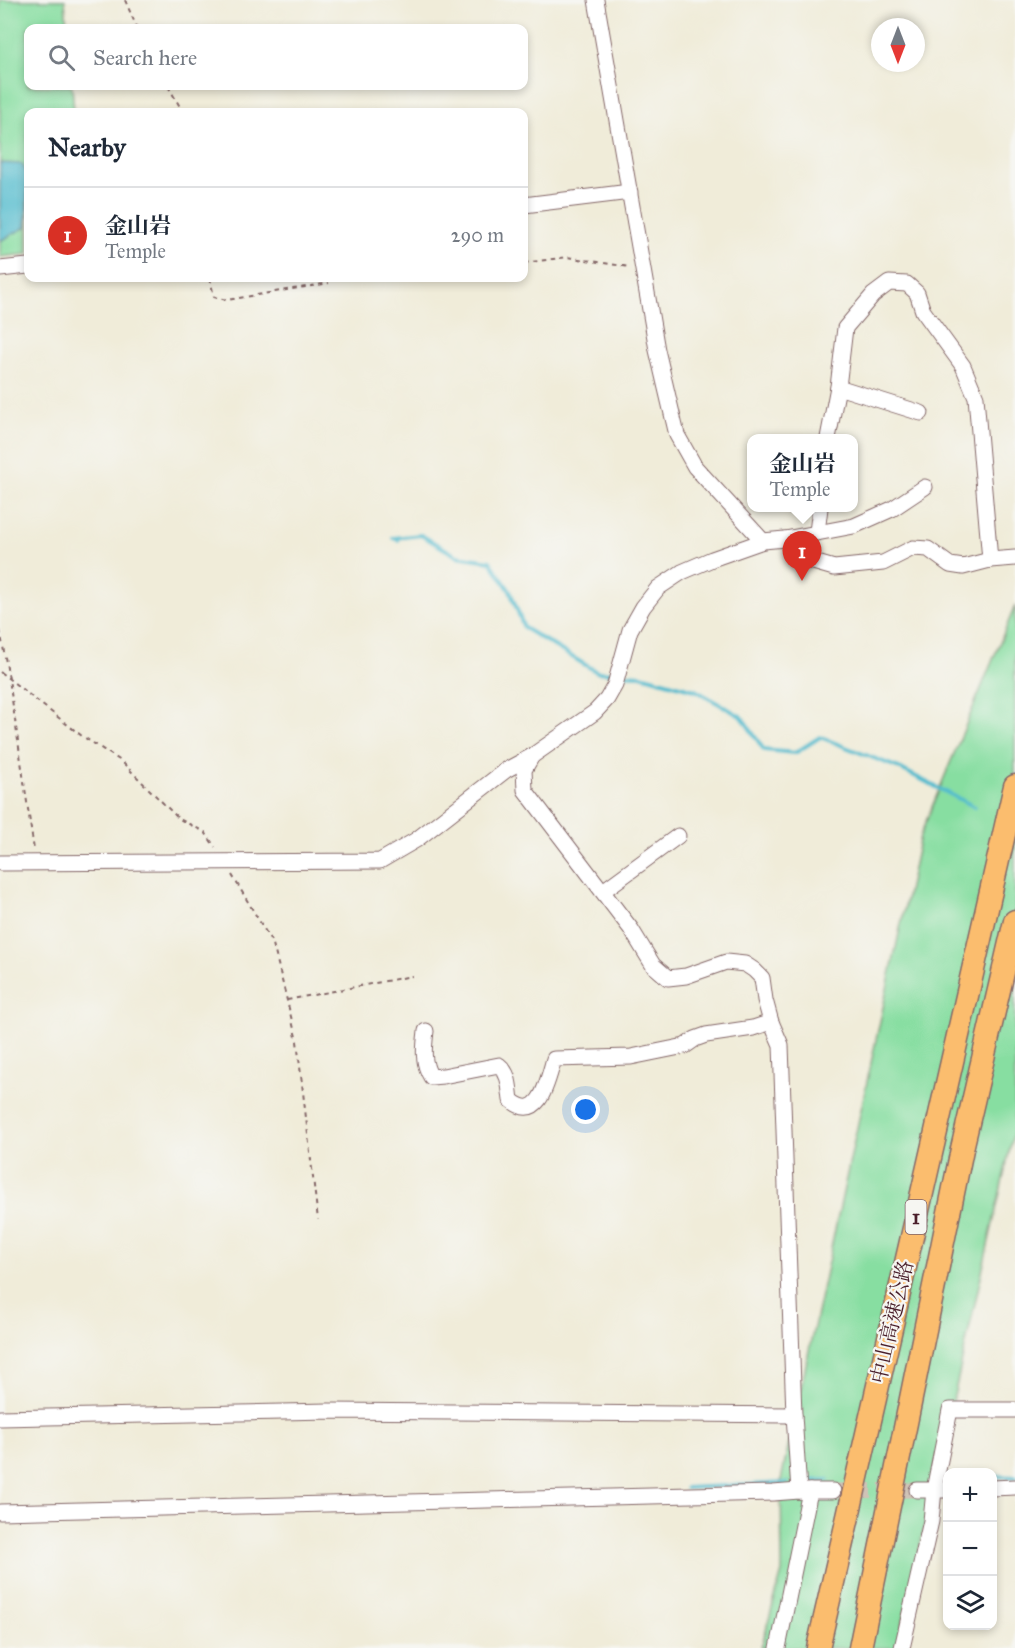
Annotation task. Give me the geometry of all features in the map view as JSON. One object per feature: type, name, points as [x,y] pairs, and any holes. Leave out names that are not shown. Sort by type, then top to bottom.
[{"type":"highway","name":"中山高速公路","points":[[818,1648],[1015,786]]},
{"type":"highway","name":"中山高速公路","points":[[862,1648],[962,1149],[1015,921]]},
{"type":"street","points":[[596,0],[657,350],[676,435],[695,467],[763,541]]},
{"type":"street","points":[[528,205],[630,192]]},
{"type":"street","points":[[0,269],[24,266]]},
{"type":"street","points":[[829,434],[838,387],[845,328],[873,295],[889,283],[907,284],[917,293],[923,311],[963,366],[976,397],[990,560]]},
{"type":"street","points":[[838,387],[921,413]]},
{"type":"street","points":[[0,862],[380,861],[416,840],[506,770],[532,756],[595,712],[608,699],[615,685],[630,630],[643,607],[658,588],[682,572],[763,541],[854,526],[892,509],[925,488]]},
{"type":"street","points":[[817,532],[819,512]]},
{"type":"street","points":[[785,539],[810,561],[834,568],[883,563],[913,548],[928,549],[950,566],[963,567],[990,560],[1015,558]]},
{"type":"street","points":[[532,756],[524,770],[525,790],[631,929],[653,965],[668,978],[686,975],[726,962],[744,964],[754,970],[762,978],[771,1022],[781,1045],[794,1415],[805,1491],[778,1648]]},
{"type":"street","points":[[603,891],[678,836]]},
{"type":"street","points":[[426,1031],[423,1050],[425,1067],[430,1077],[499,1065],[508,1076],[511,1100],[517,1106],[528,1106],[540,1100],[546,1090],[554,1059],[631,1057],[685,1046],[706,1035],[753,1028],[771,1022]]},
{"type":"street","points":[[902,1648],[931,1521],[941,1490],[950,1410],[1015,1410]]},
{"type":"street","points":[[0,1418],[328,1412],[794,1415]]},
{"type":"street","points":[[997,1488],[1015,1487]]},
{"type":"street","points":[[916,1490],[941,1490]]},
{"type":"street","points":[[0,1512],[833,1491]]},
{"type":"path","points":[[125,0],[135,24]]},
{"type":"path","points":[[170,90],[181,108]]},
{"type":"path","points":[[528,262],[567,257],[644,269]]},
{"type":"path","points":[[211,282],[214,297],[227,300],[329,283]]},
{"type":"path","points":[[0,630],[35,862]]},
{"type":"path","points":[[0,672],[82,736],[121,761],[179,819],[205,832],[273,944],[297,1041],[318,1220]]},
{"type":"path","points":[[286,1000],[412,976]]},
{"type":"green space","points":[[0,0],[65,0],[67,24],[24,24],[24,90],[72,90],[74,108],[24,108],[24,254],[0,257]]},
{"type":"green space","points":[[1015,606],[1015,1126],[897,1648],[761,1648],[782,1572],[781,1480],[920,836]]},
{"type":"water","points":[[0,163],[22,164],[24,168],[24,228],[0,241]]},
{"type":"waterway","points":[[398,540],[393,538],[421,535],[457,556],[490,561],[510,591],[524,628],[597,672],[614,673]]},
{"type":"waterway","points":[[622,674],[641,675],[695,690],[742,717],[764,750],[795,753],[820,737],[899,768],[975,807]]},
{"type":"waterway","points":[[997,1476],[1015,1477]]},
{"type":"waterway","points":[[805,1481],[828,1480]]},
{"type":"waterway","points":[[686,1488],[787,1483]]},
{"type":"tunnel","points":[[833,1491],[917,1490]]},
{"type":"place","name":"金山岩","points":[[802,581]]}]
